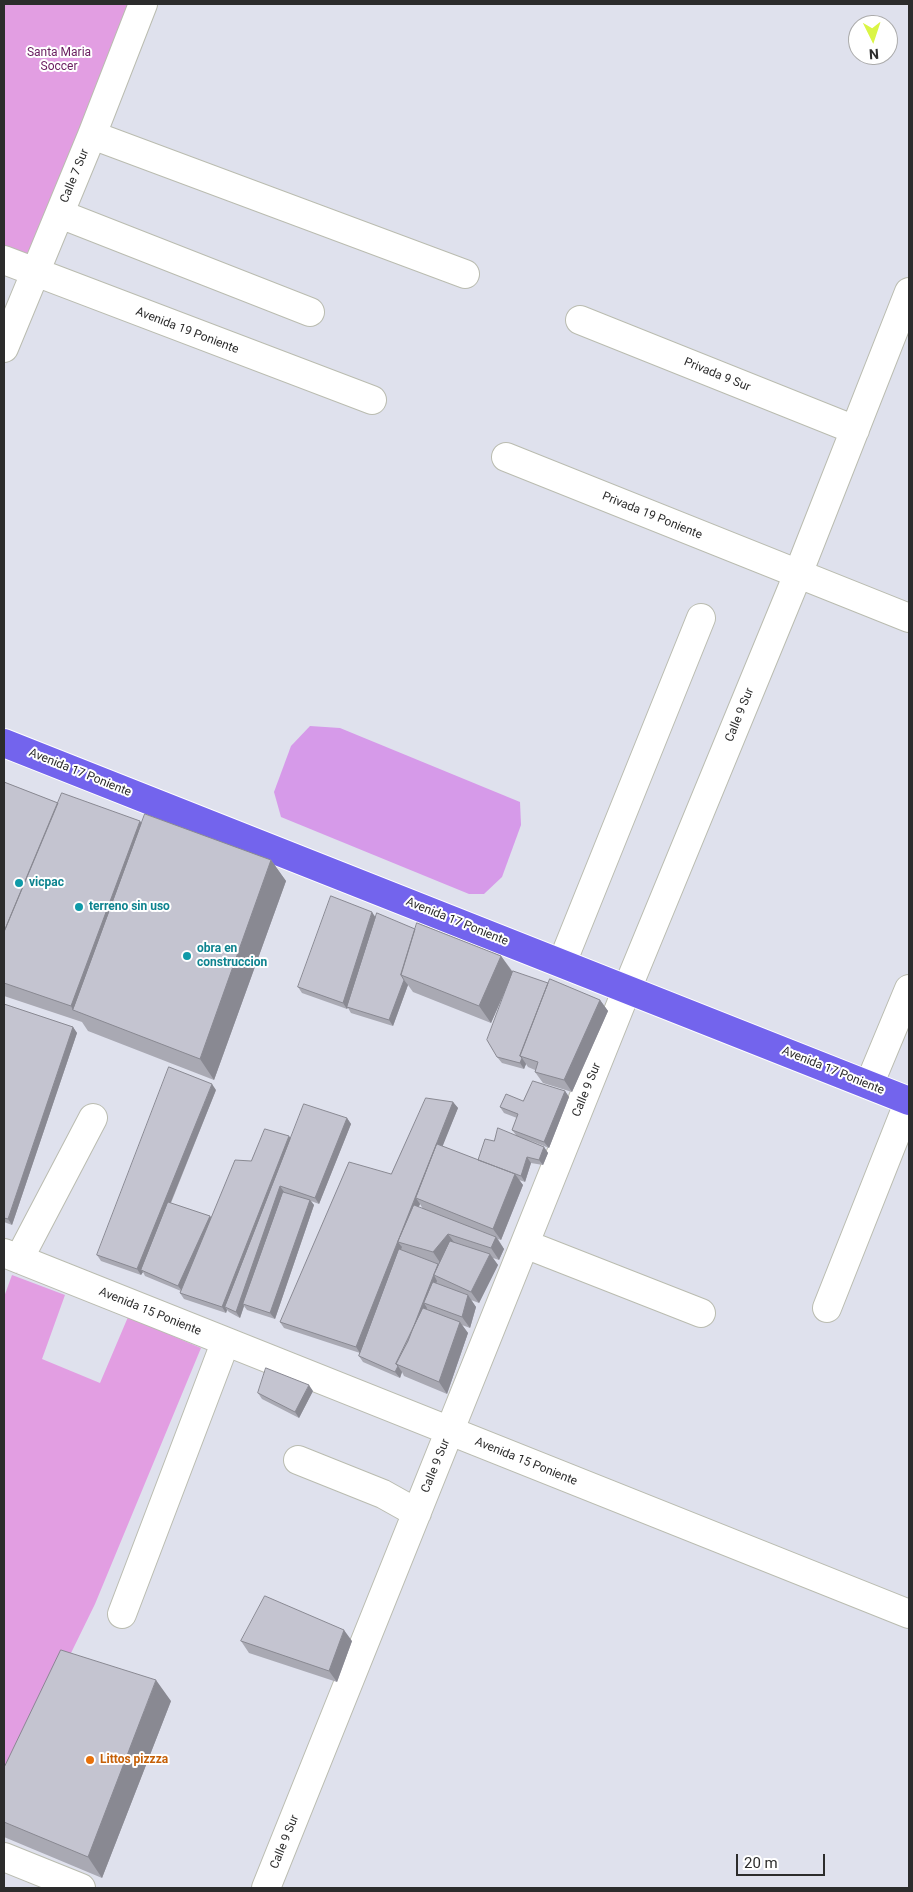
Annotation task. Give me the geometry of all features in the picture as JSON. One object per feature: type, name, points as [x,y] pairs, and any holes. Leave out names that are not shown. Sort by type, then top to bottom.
[{"type":"main road","name":"Avenida 17 Poniente","points":[[4,742],[909,1101]]},
{"type":"street","name":"Calle 7 Sur","points":[[4,348],[92,135],[143,4]]},
{"type":"street","points":[[92,135],[465,274]]},
{"type":"street","points":[[60,214],[310,312]]},
{"type":"street","name":"Avenida 19 Poniente","points":[[4,260],[372,400]]},
{"type":"street","name":"Calle 9 Sur","points":[[266,1888],[627,989],[907,304]]},
{"type":"street","name":"Privada 9 Sur","points":[[580,320],[855,430]]},
{"type":"street","name":"Privada 19 Poniente","points":[[506,457],[909,618]]},
{"type":"street","points":[[562,963],[701,618]]},
{"type":"street","points":[[869,1085],[909,989]]},
{"type":"street","points":[[827,1308],[909,1101]]},
{"type":"street","points":[[12,1256],[94,1118]]},
{"type":"street","points":[[525,1244],[702,1313]]},
{"type":"street","name":"Avenida 15 Poniente","points":[[12,1256],[225,1343],[909,1614]]},
{"type":"street","points":[[122,1614],[225,1343]]},
{"type":"street","points":[[298,1460],[383,1494],[417,1513]]},
{"type":"street","points":[[4,1857],[81,1888]]},
{"type":"green space","name":"Santa Maria Soccer","points":[[4,4],[142,4],[35,273],[4,260]]},
{"type":"green space","points":[[12,1275],[65,1295],[42,1359],[100,1383],[128,1317],[201,1348],[95,1604],[4,1790],[4,1297]]},
{"type":"shaded area","points":[[310,726],[340,728],[520,802],[521,825],[502,877],[484,894],[469,894],[281,817],[274,792],[291,746]]},
{"type":"building","name":"vicpac","points":[[4,782],[58,803],[4,932]]},
{"type":"building","name":"terreno sin uso","points":[[62,793],[140,821],[71,1006],[4,983],[4,932]]},
{"type":"building","name":"obra en construccion","points":[[145,814],[271,860],[200,1059],[73,1010]]},
{"type":"building","points":[[331,896],[372,912],[343,1003],[298,987]]},
{"type":"building","points":[[377,913],[415,929],[401,975],[404,980],[389,1020],[347,1007]]},
{"type":"building","points":[[417,923],[501,956],[479,1006],[401,975]]},
{"type":"building","points":[[513,971],[548,983],[520,1056],[522,1058],[520,1063],[497,1057],[487,1040]]},
{"type":"building","points":[[550,979],[600,1000],[564,1080],[535,1072],[538,1062],[520,1056]]},
{"type":"building","points":[[4,1004],[73,1027],[8,1219],[4,1218]]},
{"type":"building","points":[[169,1067],[212,1084],[137,1269],[97,1255]]},
{"type":"building","points":[[533,1081],[565,1091],[544,1142],[512,1130],[518,1114],[500,1107],[506,1094],[523,1101]]},
{"type":"building","points":[[426,1098],[453,1102],[356,1347],[280,1322],[349,1162],[391,1174]]},
{"type":"building","points":[[304,1104],[347,1118],[315,1198],[280,1186],[236,1312],[225,1307]]},
{"type":"building","points":[[498,1128],[544,1147],[539,1160],[527,1157],[521,1176],[478,1160],[485,1139],[494,1141]]},
{"type":"building","points":[[265,1129],[289,1136],[222,1307],[180,1293],[235,1160],[251,1161]]},
{"type":"building","points":[[437,1144],[515,1174],[493,1229],[416,1198]]},
{"type":"building","points":[[283,1192],[310,1200],[270,1313],[243,1304]]},
{"type":"building","points":[[168,1202],[210,1216],[178,1286],[141,1270]]},
{"type":"building","points":[[414,1205],[496,1237],[491,1248],[448,1234],[433,1252],[398,1242]]},
{"type":"building","points":[[450,1241],[490,1254],[471,1292],[434,1275]]},
{"type":"building","points":[[399,1249],[438,1264],[408,1341],[396,1364],[398,1366],[395,1372],[359,1356]]},
{"type":"building","points":[[433,1282],[468,1295],[462,1317],[424,1303]]},
{"type":"building","points":[[423,1308],[460,1322],[439,1382],[396,1364]]},
{"type":"building","points":[[266,1368],[309,1385],[295,1412],[258,1393]]},
{"type":"building","points":[[265,1596],[344,1630],[329,1671],[241,1641]]},
{"type":"building","name":"Littos pizzza","points":[[61,1650],[156,1680],[88,1857],[4,1822],[4,1768]]},
{"type":"place","name":"vicpac","points":[[19,883]]},
{"type":"place","name":"terreno sin uso","points":[[79,907]]},
{"type":"place","name":"obra en construccion","points":[[187,956]]},
{"type":"place","name":"Littos pizzza","points":[[90,1760]]}]
